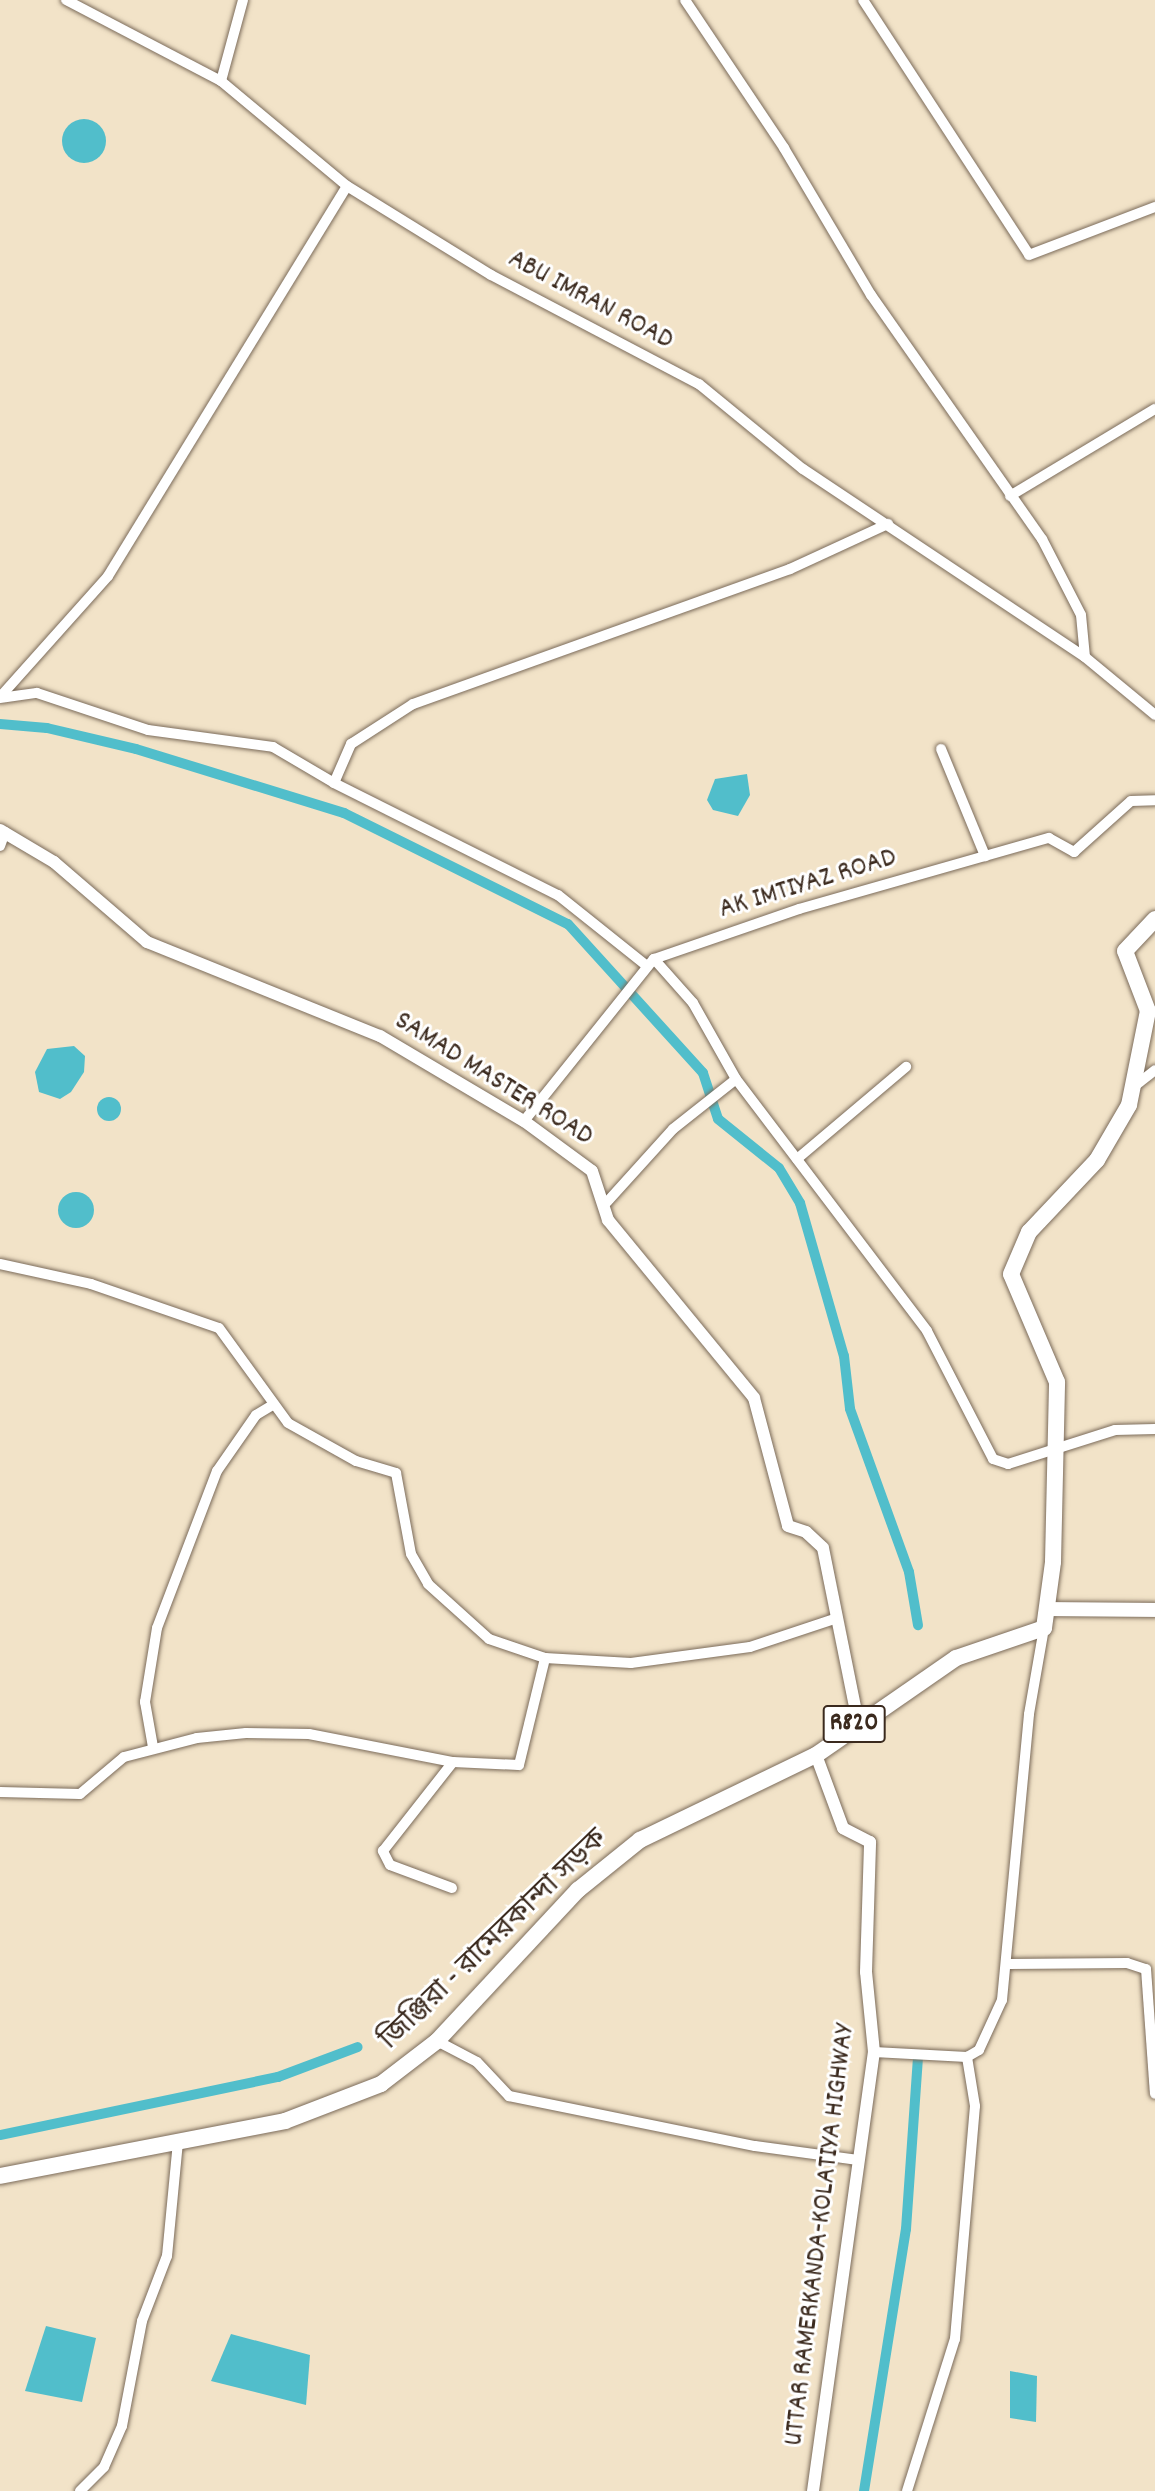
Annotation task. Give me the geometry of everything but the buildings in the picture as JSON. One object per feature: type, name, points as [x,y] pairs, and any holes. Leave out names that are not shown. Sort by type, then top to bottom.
[{"type":"main road","points":[[1044,1628],[1049,1609],[1058,1450],[1057,1382],[1014,1290],[1014,1256],[1097,1160],[1121,1124],[1136,1085],[1148,1011],[1125,951],[1155,919]]},
{"type":"main road","points":[[1049,1609],[1155,1610]]},
{"type":"main road","name":"জিঞ্জিরা - রামেরকান্দা সড়ক","points":[[0,2176],[285,2121],[381,2084],[436,2041],[595,1873],[695,1808],[816,1755],[858,1721],[956,1658],[1044,1628]]},
{"type":"street","name":"ABU IMRAN ROAD","points":[[66,0],[220,81],[347,186],[491,275],[699,384],[803,469],[1085,657],[1155,715]]},
{"type":"street","points":[[220,81],[243,0]]},
{"type":"street","points":[[685,0],[784,148],[870,295],[1068,583],[1081,615],[1085,657]]},
{"type":"street","points":[[863,0],[1029,255],[1155,207]]},
{"type":"street","points":[[0,698],[108,576],[347,186]]},
{"type":"street","points":[[1010,496],[1155,409]]},
{"type":"street","points":[[334,783],[351,744],[412,704],[790,569],[888,524]]},
{"type":"street","points":[[0,698],[37,693],[148,730],[273,747],[334,783],[558,895],[693,1003],[736,1079],[927,1331],[993,1459],[1008,1464],[1115,1430],[1155,1429]]},
{"type":"street","points":[[940,749],[985,856]]},
{"type":"street","name":"AK IMTIYAZ ROAD","points":[[648,965],[985,856],[1049,838],[1074,852],[1135,798],[1155,800]]},
{"type":"street","points":[[0,846],[2,831]]},
{"type":"street","name":"SAMAD MASTER ROAD","points":[[2,831],[54,862],[147,942],[247,986],[325,1010],[524,1121],[592,1171],[607,1202],[608,1220],[754,1398],[788,1526],[806,1532],[823,1548],[858,1721]]},
{"type":"street","points":[[524,1121],[648,965]]},
{"type":"street","points":[[797,1159],[906,1067]]},
{"type":"street","points":[[1136,1085],[1155,1070]]},
{"type":"street","points":[[607,1202],[702,1103],[736,1079]]},
{"type":"street","points":[[0,1264],[91,1284],[219,1328],[236,1343],[271,1406],[334,1450],[396,1473],[411,1554],[428,1584],[489,1639],[545,1658],[631,1663],[750,1647],[838,1618]]},
{"type":"street","points":[[153,1747],[145,1702],[157,1628],[217,1472],[256,1415],[271,1406]]},
{"type":"street","points":[[874,2052],[967,2057],[979,2050],[1002,2000],[1009,1964],[1029,1714],[1044,1628]]},
{"type":"street","points":[[0,1792],[80,1794],[124,1757],[153,1747],[197,1738],[309,1734],[453,1762],[514,1766],[524,1761],[545,1658]]},
{"type":"street","name":"UTTAR RAMERKANDA-KOLATIYA HIGHWAY","points":[[813,2491],[874,2052],[866,1972],[870,1842],[843,1828],[816,1755]]},
{"type":"street","points":[[452,1888],[390,1865],[383,1851],[453,1762]]},
{"type":"street","points":[[1009,1964],[1127,1962],[1146,1969],[1155,2094]]},
{"type":"street","points":[[436,2041],[477,2062],[509,2096],[743,2144],[858,2160]]},
{"type":"street","points":[[907,2491],[956,2339],[975,2106],[967,2057]]},
{"type":"street","points":[[80,2491],[104,2467],[122,2426],[142,2321],[167,2256],[178,2142]]},
{"type":"water","points":[[84,119],[99,126],[106,141],[99,156],[84,163],[69,156],[62,141],[69,126]]},
{"type":"water","points":[[747,774],[750,795],[738,816],[713,810],[707,800],[715,779]]},
{"type":"water","points":[[74,1046],[85,1056],[84,1072],[71,1092],[60,1099],[39,1092],[35,1072],[47,1049]]},
{"type":"water","points":[[109,1097],[118,1100],[121,1109],[118,1118],[109,1121],[100,1118],[97,1109],[100,1100]]},
{"type":"water","points":[[76,1192],[89,1197],[94,1210],[89,1223],[76,1228],[63,1223],[58,1210],[63,1197]]},
{"type":"water","points":[[46,2326],[96,2338],[82,2402],[25,2391]]},
{"type":"water","points":[[231,2334],[310,2355],[306,2405],[211,2381]]},
{"type":"water","points":[[1010,2371],[1037,2376],[1036,2422],[1010,2418]]},
{"type":"waterway","points":[[0,724],[47,728],[136,749],[344,813],[568,924],[703,1073],[718,1119],[779,1168],[800,1203],[844,1356],[850,1409],[909,1572],[918,1625]]},
{"type":"waterway","points":[[0,2135],[278,2077],[358,2047]]},
{"type":"waterway","points":[[864,2491],[906,2229],[918,2057]]}]
